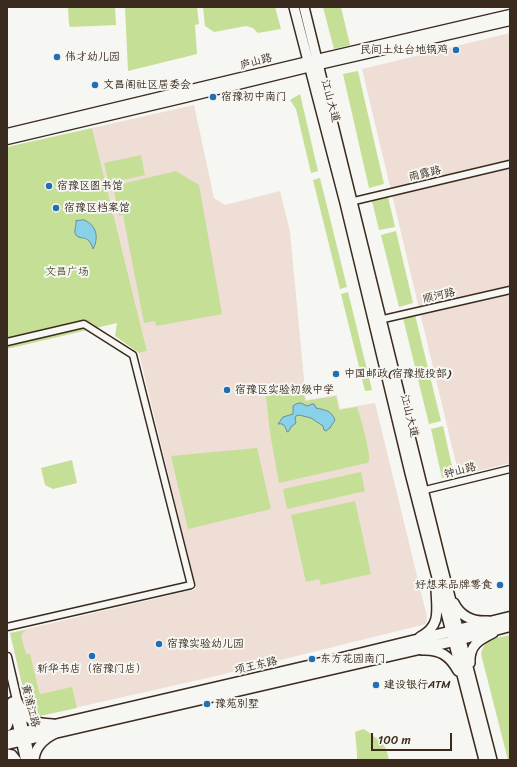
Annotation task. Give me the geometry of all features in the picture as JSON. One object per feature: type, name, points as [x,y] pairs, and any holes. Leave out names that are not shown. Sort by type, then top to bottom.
[{"type":"main road","name":"江山大道","points":[[294,7],[308,64],[349,202]]},
{"type":"main road","name":"江山大道","points":[[304,7],[377,320],[419,491],[470,689],[492,760]]},
{"type":"main road","points":[[438,567],[459,612],[472,619],[506,623]]},
{"type":"main road","points":[[402,648],[427,633],[436,621],[438,567]]},
{"type":"main road","points":[[470,689],[470,654],[474,645],[506,623]]},
{"type":"main road","name":"项王东路","points":[[7,736],[23,736],[61,728],[506,623]]},
{"type":"main road","points":[[402,648],[438,651],[446,655],[451,660],[470,689]]},
{"type":"main road","name":"江山大道","points":[[470,689],[484,760]]},
{"type":"main road","points":[[15,702],[31,720],[61,728]]},
{"type":"main road","points":[[7,726],[15,702]]},
{"type":"main road","points":[[32,760],[37,749],[42,743],[61,728]]},
{"type":"main road","name":"项王东路","points":[[7,744],[23,736]]},
{"type":"main road","points":[[7,754],[12,755],[16,760]]},
{"type":"street","name":"庐山路","points":[[318,62],[510,14]]},
{"type":"street","name":"庐山路","points":[[7,133],[308,64],[510,21]]},
{"type":"street","name":"庐山路","points":[[7,140],[185,98],[308,64]]},
{"type":"street","name":"雨露路","points":[[349,202],[510,164]]},
{"type":"street","name":"顺河路","points":[[377,320],[510,290]]},
{"type":"street","points":[[7,342],[84,324],[133,355],[191,585],[7,627]]},
{"type":"street","name":"钟山路","points":[[419,491],[510,469]]},
{"type":"street","name":"黄浦江路","points":[[7,657],[23,736],[32,760]]},
{"type":"street","name":"黄浦江路","points":[[7,680],[15,702]]},
{"type":"street","name":"黄浦江路","points":[[23,736],[25,760]]},
{"type":"shaded area","points":[[510,33],[510,463],[459,476],[362,69]]},
{"type":"shaded area","name":"宿豫区实验初级中学","points":[[194,105],[214,198],[225,205],[280,191],[290,232],[306,400],[337,395],[340,409],[375,403],[427,617],[426,624],[216,676],[30,718],[10,633],[196,589],[139,353],[147,351],[92,128]]},
{"type":"green space","points":[[68,7],[115,7],[116,25],[70,27]]},
{"type":"green space","points":[[125,7],[197,7],[199,24],[195,25],[197,54],[128,71]]},
{"type":"green space","points":[[203,7],[275,7],[281,29],[258,33],[253,28],[246,26],[214,32],[205,26]]},
{"type":"green space","points":[[323,7],[341,7],[350,45],[334,49]]},
{"type":"green space","points":[[358,71],[384,184],[369,188],[343,74]]},
{"type":"green space","points":[[300,94],[318,171],[311,173],[296,109],[290,100]]},
{"type":"green space","name":"文昌广场","points":[[92,128],[147,351],[139,353],[115,336],[117,323],[7,349],[7,147]]},
{"type":"green space","points":[[141,155],[145,175],[109,183],[104,163]]},
{"type":"green space","points":[[176,171],[199,185],[222,314],[156,326],[155,321],[144,323],[123,215],[119,216],[113,186]]},
{"type":"green space","points":[[320,178],[347,287],[340,289],[313,180]]},
{"type":"green space","points":[[388,197],[395,227],[379,230],[372,201]]},
{"type":"green space","points":[[396,231],[413,303],[399,307],[381,235]]},
{"type":"green space","points":[[348,292],[372,390],[365,391],[341,294]]},
{"type":"green space","points":[[415,315],[441,421],[429,424],[403,318]]},
{"type":"green space","points":[[303,385],[305,401],[336,396],[339,410],[357,407],[367,443],[369,461],[367,463],[279,483],[270,433],[265,388]]},
{"type":"green space","points":[[443,426],[454,475],[442,478],[431,429]]},
{"type":"green space","points":[[257,448],[271,509],[188,529],[171,456]]},
{"type":"green space","points":[[72,460],[77,483],[53,489],[45,485],[41,468]]},
{"type":"green space","points":[[361,472],[365,491],[287,509],[283,489]]},
{"type":"green space","points":[[355,501],[371,574],[321,585],[319,579],[306,582],[291,515]]},
{"type":"green space","points":[[26,630],[21,636],[26,654],[30,654],[39,692],[41,694],[72,687],[77,708],[30,718],[10,633]]},
{"type":"green space","points":[[510,635],[510,760],[508,760],[481,654],[485,644],[491,640]]},
{"type":"green space","points":[[363,729],[384,745],[389,760],[357,760],[355,732]]},
{"type":"water","points":[[84,220],[92,225],[96,232],[96,241],[93,249],[87,239],[78,237],[75,233],[76,221]]},
{"type":"water","points":[[301,403],[307,406],[314,404],[316,408],[330,412],[335,420],[330,428],[326,431],[324,430],[323,426],[311,418],[299,415],[295,418],[296,423],[287,432],[284,425],[278,424],[283,417],[293,414],[293,406]]},
{"type":"place","name":"民间土灶台地锅鸡","points":[[456,50]]},
{"type":"place","name":"伟才幼儿园","points":[[57,57]]},
{"type":"place","name":"文昌阁社区居委会","points":[[95,85]]},
{"type":"place","name":"宿豫初中南门","points":[[213,97]]},
{"type":"place","name":"宿豫区图书馆","points":[[49,186]]},
{"type":"place","name":"宿豫区档案馆","points":[[56,208]]},
{"type":"place","name":"中国邮政(宿豫揽投部)","points":[[336,374]]},
{"type":"place","name":"宿豫区实验初级中学","points":[[227,390]]},
{"type":"place","name":"好想来品牌零食","points":[[500,585]]},
{"type":"place","name":"宿豫实验幼儿园","points":[[159,644]]},
{"type":"place","name":"新华书店（宿豫门店）","points":[[92,656]]},
{"type":"place","name":"东方花园南门","points":[[312,659]]},
{"type":"place","name":"建设银行ATM","points":[[376,685]]},
{"type":"place","name":"豫苑别墅","points":[[207,704]]}]
